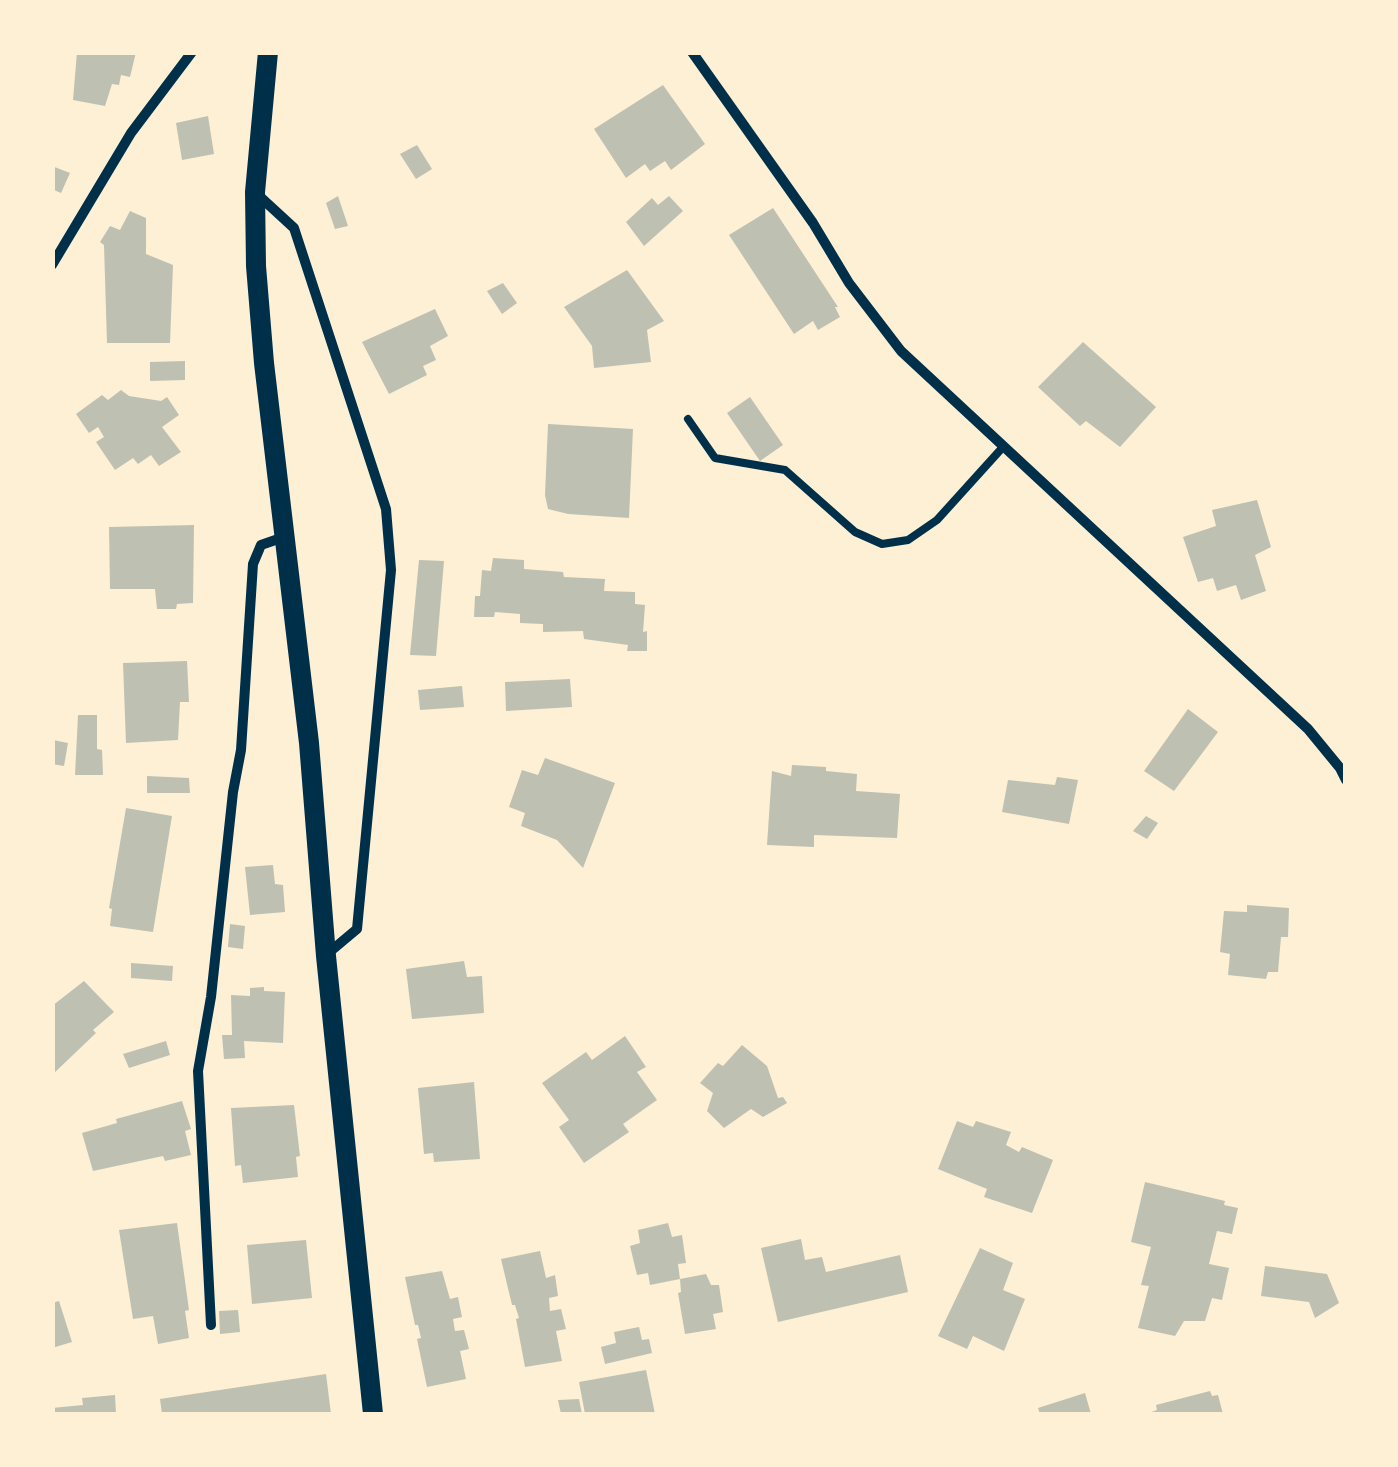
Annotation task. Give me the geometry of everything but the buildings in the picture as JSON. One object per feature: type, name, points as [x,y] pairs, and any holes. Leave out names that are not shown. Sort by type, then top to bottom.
[{"type":"main road","points":[[268,52],[256,192],[259,305],[308,742],[326,956],[374,1414]]},
{"type":"street","points":[[52,265],[132,133],[192,52]]},
{"type":"street","points":[[692,52],[900,352],[1308,729],[1346,780]]},
{"type":"street","points":[[256,192],[294,228],[386,508],[391,570],[357,929],[326,956]]},
{"type":"street","points":[[211,1325],[198,1070],[241,750],[253,564],[261,545],[284,537]]},
{"type":"lane","points":[[688,419],[715,458],[784,470],[855,532],[882,544],[908,540],[937,520],[1003,447]]}]
